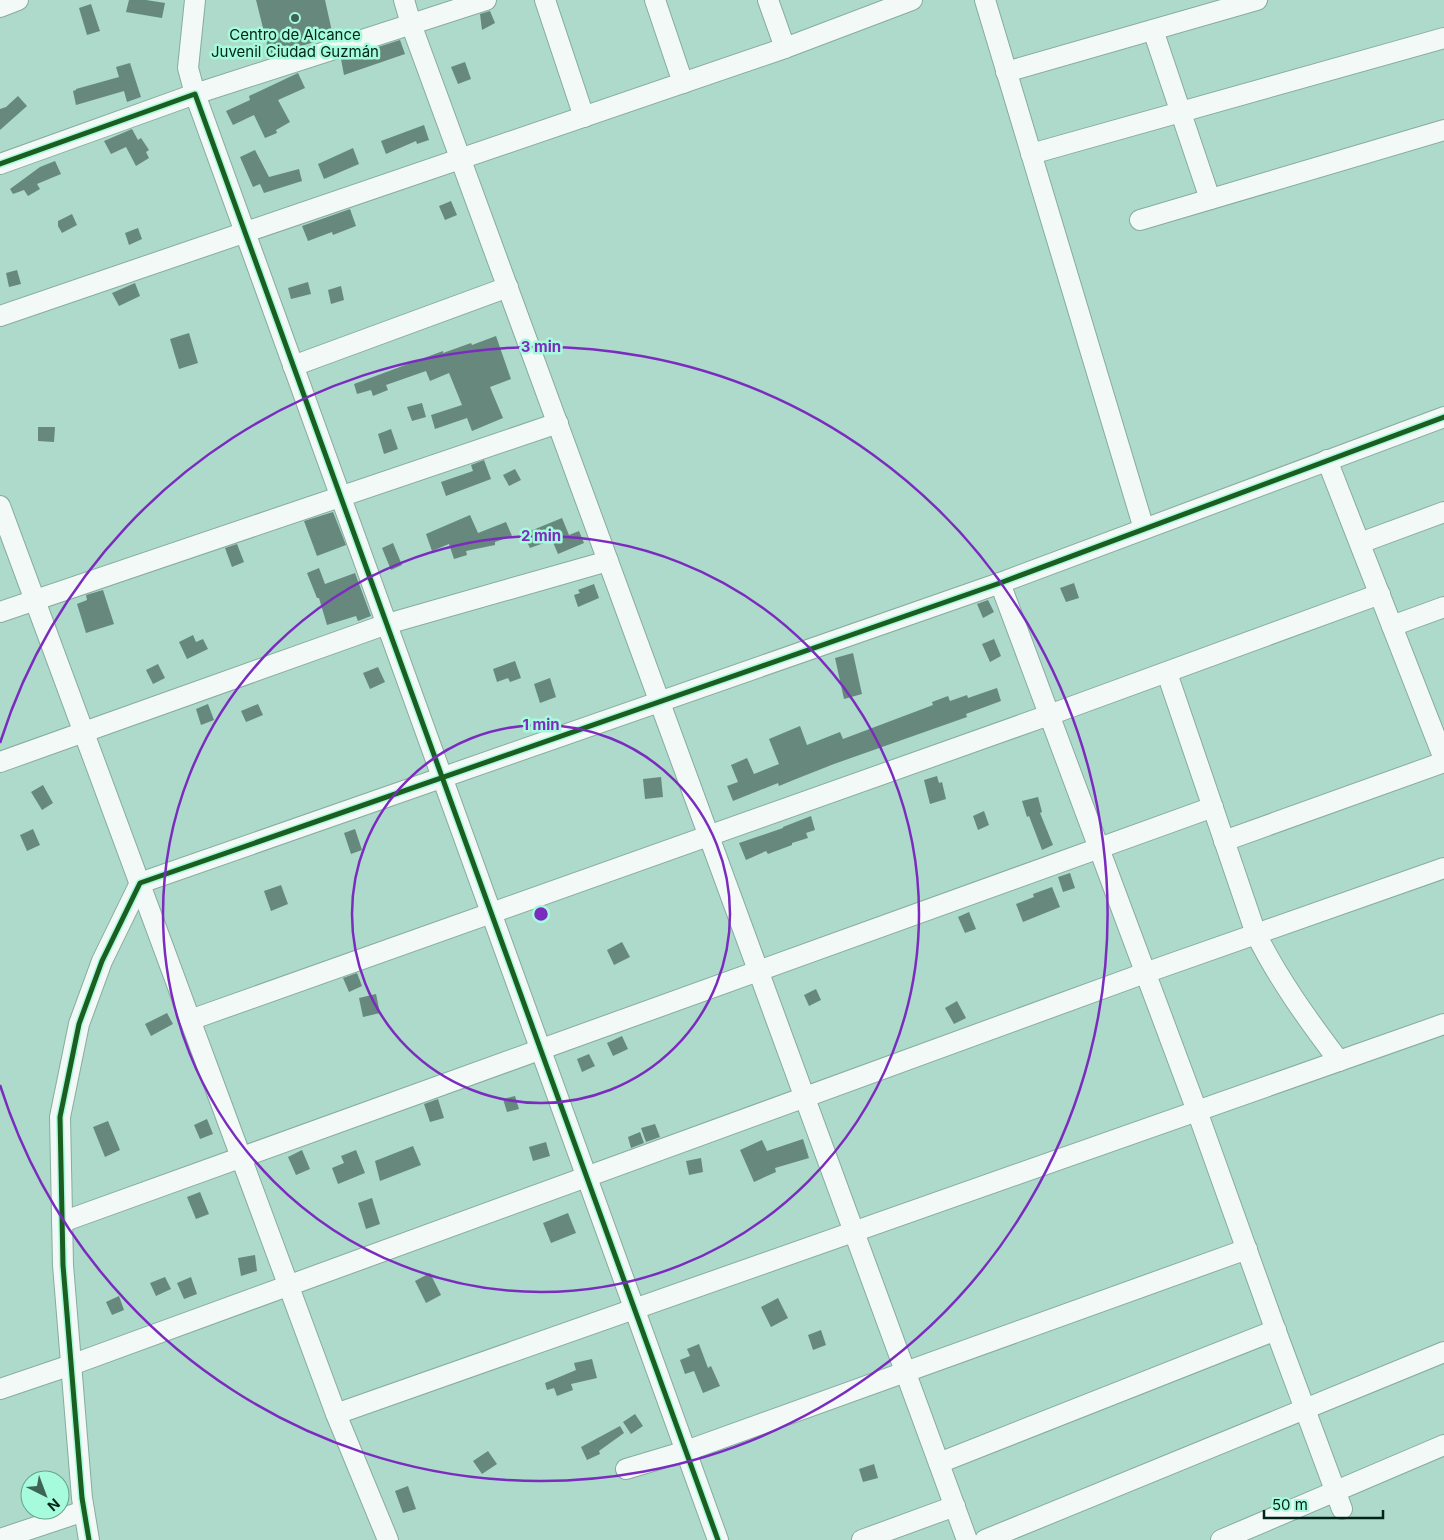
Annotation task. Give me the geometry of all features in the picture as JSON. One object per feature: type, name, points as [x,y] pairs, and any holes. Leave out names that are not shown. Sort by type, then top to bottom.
[{"type":"street","points":[[0,7],[18,0]]},
{"type":"street","points":[[195,0],[188,68],[195,94],[718,1540]]},
{"type":"street","points":[[404,0],[411,24],[967,1540]]},
{"type":"street","points":[[0,164],[195,94],[486,0]]},
{"type":"street","points":[[545,0],[584,117]]},
{"type":"street","points":[[655,0],[683,83]]},
{"type":"street","points":[[768,0],[785,48]]},
{"type":"street","points":[[0,316],[785,48],[912,0]]},
{"type":"street","points":[[985,0],[1144,529]]},
{"type":"street","points":[[1006,72],[1257,0]]},
{"type":"street","points":[[1153,30],[1210,199]]},
{"type":"street","points":[[1031,154],[1444,38]]},
{"type":"street","points":[[1140,220],[1444,130]]},
{"type":"street","points":[[293,366],[508,287]]},
{"type":"street","points":[[89,1540],[84,1511],[63,1265],[60,1117],[79,1024],[102,961],[140,883],[1000,583],[1444,417]]},
{"type":"street","points":[[0,612],[558,423]]},
{"type":"street","points":[[1224,841],[1444,760],[1436,715],[1392,626],[1327,460]]},
{"type":"street","points":[[0,506],[336,1414],[388,1540]]},
{"type":"street","points":[[1360,543],[1444,512]]},
{"type":"street","points":[[0,762],[386,624],[608,561]]},
{"type":"street","points":[[1000,583],[1197,1111],[1339,1501]]},
{"type":"street","points":[[190,1020],[1049,715],[1380,594]]},
{"type":"street","points":[[1392,626],[1444,606]]},
{"type":"street","points":[[1166,672],[1256,934],[1270,962],[1306,1018],[1339,1061]]},
{"type":"street","points":[[62,1222],[1213,807]]},
{"type":"street","points":[[0,1389],[72,1365],[1146,973],[1444,868]]},
{"type":"street","points":[[336,1414],[1444,1024]]},
{"type":"street","points":[[626,1469],[686,1451],[1246,1249]]},
{"type":"street","points":[[939,1463],[1276,1330]]},
{"type":"street","points":[[985,1540],[1444,1352]]},
{"type":"street","points":[[1221,1540],[1339,1501],[1444,1445]]},
{"type":"street","points":[[862,1540],[955,1506]]},
{"type":"street","points":[[1,1536],[84,1511]]},
{"type":"building","points":[[129,0],[165,3],[162,18],[126,12]]},
{"type":"building","name":"Centro de Alcance Juvenil Ciudad Guzmán","points":[[256,0],[325,0],[333,36],[270,56]]},
{"type":"building","points":[[91,4],[100,31],[87,35],[79,8]]},
{"type":"building","points":[[490,11],[495,23],[482,30],[480,14]]},
{"type":"building","points":[[400,40],[405,54],[344,75],[341,59]]},
{"type":"building","points":[[465,62],[471,79],[458,84],[451,67]]},
{"type":"building","points":[[130,63],[141,97],[127,102],[124,91],[76,105],[73,91],[119,77],[116,67]]},
{"type":"building","points":[[298,73],[305,88],[278,100],[290,122],[276,130],[277,133],[265,138],[254,115],[233,125],[226,111],[250,100],[249,96]]},
{"type":"building","points":[[18,96],[27,106],[0,130],[0,109],[6,107]]},
{"type":"building","points":[[424,125],[429,140],[417,144],[416,141],[386,154],[381,141]]},
{"type":"building","points":[[132,129],[138,140],[141,138],[149,150],[146,152],[149,158],[136,166],[126,147],[111,154],[104,141]]},
{"type":"building","points":[[353,148],[359,164],[324,179],[318,164]]},
{"type":"building","points":[[255,150],[269,177],[299,169],[302,181],[264,193],[260,184],[253,187],[240,157]]},
{"type":"building","points":[[55,161],[61,174],[37,184],[40,189],[28,196],[24,190],[13,194],[10,189],[40,167]]},
{"type":"building","points":[[451,201],[457,215],[445,220],[439,206]]},
{"type":"building","points":[[350,209],[356,226],[333,235],[332,232],[308,241],[302,226]]},
{"type":"building","points":[[72,214],[77,225],[62,233],[58,226],[58,221]]},
{"type":"building","points":[[138,228],[142,239],[129,245],[125,233]]},
{"type":"building","points":[[17,270],[21,284],[9,287],[6,273]]},
{"type":"building","points":[[308,282],[311,294],[291,299],[288,288]]},
{"type":"building","points":[[135,283],[140,296],[119,306],[112,293]]},
{"type":"building","points":[[341,286],[344,300],[331,304],[328,290]]},
{"type":"building","points":[[189,333],[198,363],[179,369],[170,339]]},
{"type":"building","points":[[496,336],[511,379],[490,387],[503,418],[472,431],[467,418],[435,429],[431,415],[462,405],[449,373],[430,381],[426,371],[386,385],[388,390],[373,396],[371,390],[357,394],[354,384],[443,351],[443,353],[471,343],[472,345]]},
{"type":"building","points":[[422,403],[426,417],[412,421],[407,407]]},
{"type":"building","points":[[38,427],[55,427],[54,442],[38,441]]},
{"type":"building","points":[[391,429],[398,449],[384,454],[378,434]]},
{"type":"building","points":[[484,460],[491,479],[446,496],[441,482],[473,471],[471,465]]},
{"type":"building","points":[[515,469],[521,480],[509,486],[503,475]]},
{"type":"building","points":[[333,512],[346,545],[317,556],[304,521]]},
{"type":"building","points":[[470,515],[478,533],[506,522],[512,536],[495,542],[495,545],[466,551],[467,555],[454,559],[449,544],[432,551],[426,534]]},
{"type":"building","points":[[562,518],[569,535],[579,531],[584,543],[558,554],[552,540],[530,548],[523,534]]},
{"type":"building","points":[[393,543],[402,565],[391,570],[382,548]]},
{"type":"building","points":[[237,544],[244,562],[232,567],[225,548]]},
{"type":"building","points":[[319,568],[325,584],[355,573],[371,616],[358,621],[356,616],[327,625],[319,598],[317,598],[307,573]]},
{"type":"building","points":[[1074,583],[1079,598],[1066,602],[1060,588]]},
{"type":"building","points":[[594,584],[599,598],[578,607],[574,595],[580,593],[578,590]]},
{"type":"building","points":[[103,590],[114,624],[86,633],[77,604],[87,600],[86,595]]},
{"type":"building","points":[[988,600],[994,612],[983,618],[977,604]]},
{"type":"building","points":[[193,635],[196,642],[203,639],[208,649],[187,659],[179,642]]},
{"type":"building","points":[[994,639],[1001,656],[990,662],[982,644]]},
{"type":"building","points":[[853,653],[862,694],[844,699],[835,658]]},
{"type":"building","points":[[515,661],[521,678],[510,682],[508,678],[497,682],[493,669]]},
{"type":"building","points":[[158,664],[165,678],[153,684],[146,670]]},
{"type":"building","points":[[378,667],[385,682],[370,689],[363,673]]},
{"type":"building","points":[[550,678],[556,697],[540,703],[534,684]]},
{"type":"building","points":[[997,688],[1001,701],[966,714],[967,717],[834,764],[779,786],[778,783],[733,801],[727,786],[738,782],[731,765],[747,758],[754,774],[779,764],[769,739],[800,726],[807,745],[840,732],[843,739],[933,705],[932,702],[948,696],[950,701],[967,695],[968,698]]},
{"type":"building","points":[[208,704],[214,720],[201,725],[196,709]]},
{"type":"building","points":[[258,704],[263,715],[246,722],[241,711]]},
{"type":"building","points":[[937,776],[939,783],[942,782],[946,799],[930,804],[924,780]]},
{"type":"building","points":[[661,777],[663,797],[645,799],[643,779]]},
{"type":"building","points":[[43,785],[53,803],[42,810],[31,792]]},
{"type":"building","points":[[1038,797],[1042,812],[1040,813],[1053,845],[1042,850],[1022,801]]},
{"type":"building","points":[[984,811],[989,825],[978,830],[973,816]]},
{"type":"building","points":[[811,816],[815,830],[806,833],[808,838],[768,854],[766,851],[746,860],[739,843]]},
{"type":"building","points":[[33,829],[40,845],[27,851],[20,835]]},
{"type":"building","points":[[355,829],[362,850],[351,854],[344,833]]},
{"type":"building","points":[[1070,873],[1075,888],[1063,892],[1058,877]]},
{"type":"building","points":[[281,885],[288,904],[271,911],[264,891]]},
{"type":"building","points":[[1052,887],[1060,907],[1023,922],[1016,904],[1034,897],[1033,894]]},
{"type":"building","points":[[969,912],[976,929],[965,933],[958,917]]},
{"type":"building","points":[[622,942],[630,957],[614,965],[607,950]]},
{"type":"building","points":[[357,973],[362,986],[349,992],[343,978]]},
{"type":"building","points":[[816,989],[821,1000],[809,1006],[804,995]]},
{"type":"building","points":[[376,994],[380,1013],[363,1017],[359,998]]},
{"type":"building","points":[[957,1001],[966,1018],[954,1024],[945,1008]]},
{"type":"building","points":[[167,1013],[173,1024],[151,1036],[145,1024]]},
{"type":"building","points":[[622,1036],[628,1049],[613,1056],[607,1043]]},
{"type":"building","points":[[589,1054],[595,1066],[582,1072],[577,1059]]},
{"type":"building","points":[[515,1096],[519,1109],[507,1112],[503,1099]]},
{"type":"building","points":[[438,1099],[444,1118],[430,1122],[424,1104]]},
{"type":"building","points":[[207,1119],[213,1134],[200,1139],[194,1125]]},
{"type":"building","points":[[108,1121],[120,1150],[105,1157],[93,1127]]},
{"type":"building","points":[[655,1124],[660,1137],[646,1142],[641,1128]]},
{"type":"building","points":[[640,1132],[644,1143],[631,1148],[628,1137]]},
{"type":"building","points":[[803,1139],[809,1158],[775,1168],[776,1172],[754,1182],[740,1150],[762,1140],[767,1151]]},
{"type":"building","points":[[546,1142],[550,1156],[533,1161],[529,1147]]},
{"type":"building","points":[[413,1146],[421,1165],[380,1181],[375,1161]]},
{"type":"building","points":[[302,1150],[310,1169],[296,1175],[288,1157]]},
{"type":"building","points":[[356,1150],[365,1173],[338,1184],[332,1168],[344,1163],[341,1156]]},
{"type":"building","points":[[701,1158],[703,1172],[689,1175],[686,1161]]},
{"type":"building","points":[[200,1192],[209,1214],[196,1219],[187,1197]]},
{"type":"building","points":[[372,1198],[380,1224],[366,1229],[358,1203]]},
{"type":"building","points":[[568,1213],[576,1233],[551,1243],[543,1223]]},
{"type":"building","points":[[255,1255],[257,1271],[241,1276],[238,1258]]},
{"type":"building","points":[[430,1273],[441,1295],[426,1303],[415,1281]]},
{"type":"building","points":[[165,1277],[171,1289],[156,1296],[150,1283]]},
{"type":"building","points":[[191,1277],[197,1294],[184,1299],[177,1283]]},
{"type":"building","points":[[119,1296],[124,1310],[112,1315],[106,1302]]},
{"type":"building","points":[[778,1298],[788,1318],[771,1327],[761,1307]]},
{"type":"building","points":[[821,1330],[826,1345],[813,1350],[808,1335]]},
{"type":"building","points":[[699,1344],[708,1368],[711,1366],[720,1386],[703,1393],[694,1371],[685,1374],[680,1360],[690,1356],[687,1349]]},
{"type":"building","points":[[592,1359],[597,1378],[571,1384],[573,1390],[557,1396],[554,1388],[547,1390],[545,1383],[576,1370],[574,1363]]},
{"type":"building","points":[[635,1414],[643,1426],[631,1434],[623,1422]]},
{"type":"building","points":[[620,1426],[624,1433],[599,1451],[600,1454],[587,1460],[581,1447]]},
{"type":"building","points":[[488,1451],[497,1464],[482,1474],[473,1461]]},
{"type":"building","points":[[874,1464],[878,1478],[863,1482],[859,1469]]},
{"type":"building","points":[[408,1486],[416,1509],[403,1513],[395,1491]]},
{"type":"cycle path","points":[[0,164],[195,94],[718,1540]]},
{"type":"cycle path","points":[[89,1540],[82,1498],[63,1265],[60,1117],[79,1024],[102,961],[140,883],[1000,583],[1444,417]]},
{"type":"place","name":"Centro de Alcance Juvenil Ciudad Guzmán","points":[[295,18]]}]
